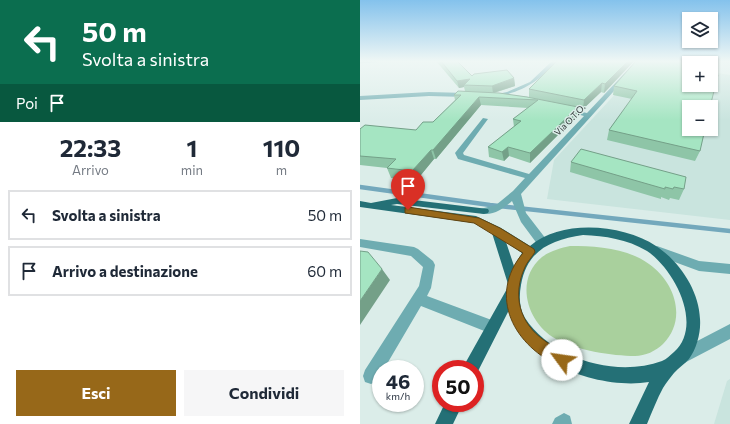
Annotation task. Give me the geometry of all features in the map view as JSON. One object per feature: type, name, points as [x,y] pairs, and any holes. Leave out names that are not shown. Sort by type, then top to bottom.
[{"type":"main road","points":[[371,206],[397,201],[484,211]]},
{"type":"main road","points":[[360,204],[476,220],[497,231],[530,252]]},
{"type":"main road","points":[[497,231],[512,287],[513,305],[517,318],[525,331],[538,345],[553,356],[590,370],[612,374],[632,376],[649,374],[673,363]]},
{"type":"main road","points":[[475,360],[512,287],[521,263],[530,252],[542,242],[569,233],[583,231],[606,232],[628,239],[652,249],[670,264],[686,286],[692,302],[693,331],[689,346],[657,383],[638,424]]},
{"type":"main road","points":[[444,424],[450,412]]},
{"type":"street","points":[[482,96],[508,93],[532,84],[535,81]]},
{"type":"street","name":"Via O.T.O.","points":[[484,211],[499,207],[516,193],[620,81]]},
{"type":"street","points":[[360,98],[429,94],[482,96],[510,99]]},
{"type":"street","points":[[560,108],[589,114]]},
{"type":"street","points":[[485,119],[459,153],[461,157],[530,177]]},
{"type":"street","points":[[516,193],[520,214],[542,242]]},
{"type":"street","points":[[360,243],[414,252],[429,266],[425,288],[371,376]]},
{"type":"street","points":[[652,249],[699,266],[730,269]]},
{"type":"street","points":[[418,299],[492,327]]},
{"type":"street","points":[[673,363],[730,331]]},
{"type":"shaded area","points":[[628,81],[665,81],[682,84],[682,92],[718,92],[718,81],[730,81],[730,220],[547,199],[554,160]]},
{"type":"shaded area","points":[[730,379],[730,424],[714,424],[727,381]]},
{"type":"green space","points":[[570,246],[601,247],[621,251],[631,254],[649,264],[658,272],[672,291],[676,313],[675,324],[670,334],[660,347],[643,355],[616,355],[594,352],[573,346],[556,339],[546,332],[531,312],[526,289],[528,277],[533,266],[542,257],[552,251]]},
{"type":"building","points":[[468,81],[506,81],[492,86],[464,85]]},
{"type":"building","points":[[537,81],[608,81],[605,84],[602,83],[584,100],[529,89]]},
{"type":"building","points":[[619,81],[682,81],[682,92],[714,92],[712,100],[682,100],[682,136],[703,136],[700,151],[609,130],[637,91],[614,86]]},
{"type":"building","points":[[458,91],[499,93],[578,107],[530,153],[508,147],[502,152],[488,147],[521,121],[513,119],[538,100],[479,97],[433,150],[431,150],[412,171],[387,168],[396,159],[360,156],[360,129],[365,125],[416,130],[423,122],[433,122],[461,95],[454,95]]},
{"type":"building","points":[[581,149],[686,177],[684,189],[665,187],[665,189],[571,162]]},
{"type":"building","points":[[360,251],[368,252],[382,269],[360,301]]},
{"type":"waterway","points":[[360,187],[490,205],[730,231]]},
{"type":"route","points":[[408,210],[476,220],[497,231],[530,252],[521,263],[514,281],[511,292],[513,305],[517,318],[525,331],[538,345],[553,356],[562,360]]}]
